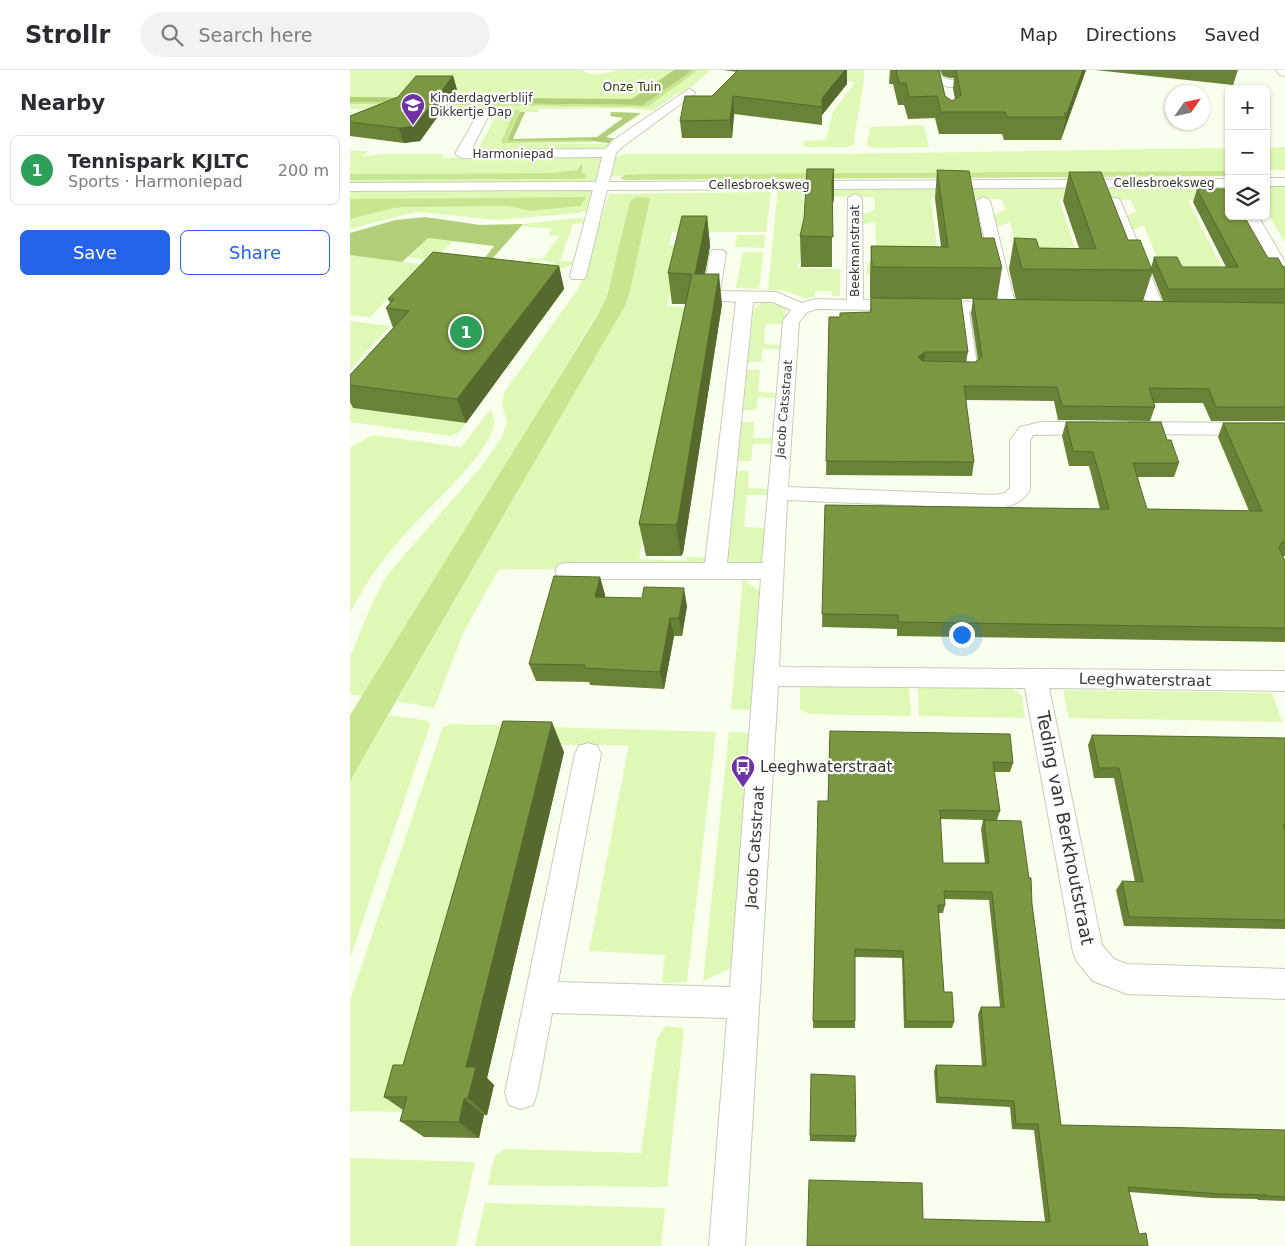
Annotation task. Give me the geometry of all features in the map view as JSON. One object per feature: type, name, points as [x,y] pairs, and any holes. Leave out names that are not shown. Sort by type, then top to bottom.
[{"type":"street","points":[[933,70],[937,79],[947,90],[1030,82],[1029,70]]},
{"type":"street","points":[[578,276],[610,154],[618,144],[689,93]]},
{"type":"street","name":"Harmoniepad","points":[[484,113],[462,154],[610,154]]},
{"type":"street","name":"Cellesbroeksweg","points":[[350,187],[1225,182]]},
{"type":"street","points":[[1270,182],[1285,182]]},
{"type":"street","name":"Beekmanstraat","points":[[855,198],[855,304]]},
{"type":"street","points":[[983,201],[1008,307]]},
{"type":"street","points":[[1114,202],[1156,308]]},
{"type":"street","points":[[1253,220],[1285,276]]},
{"type":"street","points":[[718,253],[711,296],[776,297],[801,309]]},
{"type":"street","points":[[715,572],[745,297]]},
{"type":"street","name":"Beekmanstraat","points":[[801,309],[816,304],[1028,307]]},
{"type":"street","points":[[1136,308],[1176,308]]},
{"type":"street","name":"Jacob Catsstraat","points":[[727,1246],[791,321],[801,309]]},
{"type":"street","points":[[778,493],[995,502],[1011,498],[1020,490],[1020,440],[1027,431],[1041,428],[1285,429]]},
{"type":"street","points":[[566,572],[773,571]]},
{"type":"street","name":"Leeghwaterstraat","points":[[766,676],[1285,681]]},
{"type":"street","name":"Teding van Berkhoutstraat","points":[[1035,678],[1088,952],[1104,970],[1127,979],[1285,984]]},
{"type":"street","points":[[521,1093],[588,754]]},
{"type":"street","points":[[540,997],[744,1003]]},
{"type":"lane","points":[[953,371],[973,371],[964,306]]},
{"type":"green space","name":"Onze Tuin","points":[[350,70],[582,70],[586,73],[595,74],[620,70],[693,70],[645,105],[350,102]]},
{"type":"green space","points":[[698,70],[711,70],[684,93],[678,93],[653,111],[630,108],[539,109],[538,112],[520,112],[519,110],[502,143],[613,144],[608,149],[478,150],[499,110],[350,109],[350,104],[644,107],[649,106]]},
{"type":"green space","points":[[755,70],[864,70],[864,81],[853,145],[847,147],[804,147],[803,141],[826,140],[833,112],[855,82]]},
{"type":"green space","points":[[924,125],[929,147],[871,148],[867,145],[870,127]]},
{"type":"green space","points":[[1285,147],[1285,170],[1270,170],[1270,148]]},
{"type":"green space","points":[[1225,148],[1225,171],[642,174],[609,177],[615,157],[625,154],[843,154]]},
{"type":"green space","points":[[350,151],[367,151],[362,157],[382,154],[443,154],[443,158],[596,156],[602,158],[597,180],[591,183],[350,184],[350,180],[577,179],[585,178],[586,175],[582,173],[584,162],[581,162],[577,170],[550,173],[350,174]]},
{"type":"green space","points":[[1225,185],[1225,201],[1188,200],[1225,273],[1149,268],[1159,263],[1144,225],[1132,230],[1125,217],[1136,212],[1131,200],[1059,199],[1082,271],[1021,267],[1010,222],[996,227],[993,215],[1005,210],[1002,199],[931,198],[940,270],[867,274],[867,264],[877,256],[875,222],[862,225],[861,215],[875,210],[875,197],[802,196],[802,200],[804,200],[800,264],[797,264],[797,268],[840,269],[840,294],[838,296],[832,296],[832,291],[815,291],[815,297],[805,298],[783,290],[768,290],[778,187]]},
{"type":"green space","points":[[1270,185],[1285,185],[1285,242],[1270,218]]},
{"type":"green space","points":[[591,188],[596,192],[590,210],[579,213],[496,220],[420,212],[350,229],[350,219],[395,208],[508,206],[531,211],[581,206],[350,199],[350,190]]},
{"type":"green space","points":[[771,192],[766,232],[672,232],[669,245],[681,245],[667,306],[690,307],[639,559],[686,561],[687,557],[709,558],[708,563],[562,569],[499,569],[464,631],[434,708],[397,701],[625,306],[639,246],[363,696],[350,694],[350,657],[374,599],[389,573],[481,467],[501,439],[507,423],[502,403],[504,393],[578,289],[585,273],[609,194]]},
{"type":"green space","points":[[583,218],[586,223],[573,224],[560,261],[574,261],[572,265],[560,269],[550,268],[554,262],[534,260],[529,266],[525,263],[530,258],[543,259],[559,236],[548,235],[552,229],[521,226],[523,224]]},
{"type":"green space","points":[[737,235],[765,235],[764,248],[735,247]]},
{"type":"green space","points":[[427,238],[453,241],[433,261],[407,257]]},
{"type":"green space","points":[[743,252],[764,252],[759,289],[736,288]]},
{"type":"green space","points":[[350,255],[422,264],[370,317],[350,315]]},
{"type":"green space","points":[[773,300],[786,309],[783,324],[765,324],[764,344],[781,345],[781,349],[763,349],[761,362],[747,362],[754,309],[761,303]]},
{"type":"green space","points":[[350,321],[390,326],[350,370]]},
{"type":"green space","points":[[747,370],[760,370],[758,392],[777,393],[777,398],[758,397],[756,410],[741,410]]},
{"type":"green space","points":[[350,383],[353,408],[466,423],[459,432],[451,436],[350,422]]},
{"type":"green space","points":[[490,410],[494,417],[494,423],[486,443],[459,478],[389,553],[364,588],[350,613],[350,448],[372,435],[461,447]]},
{"type":"green space","points":[[740,422],[754,422],[753,438],[774,438],[773,444],[753,444],[751,461],[735,461]]},
{"type":"green space","points":[[734,471],[749,471],[748,488],[770,489],[769,495],[747,495],[744,527],[766,528],[763,561],[747,565],[733,564],[725,557]]},
{"type":"green space","points":[[743,579],[762,593],[751,710],[731,709]]},
{"type":"green space","points":[[800,684],[909,686],[911,716],[809,714],[800,709]]},
{"type":"green space","points":[[918,687],[1008,688],[1022,696],[1025,718],[919,716]]},
{"type":"green space","points":[[1063,690],[1272,693],[1282,722],[1069,718]]},
{"type":"green space","points":[[389,715],[428,721],[430,725],[350,958],[350,781]]},
{"type":"green space","points":[[452,724],[716,732],[687,982],[662,983],[665,955],[589,951],[629,745],[507,745],[404,1112],[350,1111],[350,1000],[443,727]]},
{"type":"green space","points":[[729,732],[751,733],[731,968],[703,981]]},
{"type":"green space","points":[[665,1026],[684,1028],[667,1187],[488,1185],[495,1155],[505,1149],[641,1153],[657,1039]]},
{"type":"green space","points":[[350,1158],[475,1162],[456,1246],[350,1246]]},
{"type":"green space","points":[[485,1203],[665,1208],[661,1246],[475,1246]]},
{"type":"shaded area","points":[[674,70],[693,70],[643,105],[350,102],[350,97],[632,99]]},
{"type":"shaded area","points":[[693,70],[698,70],[649,106],[644,107],[350,104],[350,102],[643,105]]},
{"type":"shaded area","points":[[515,110],[520,112],[507,139],[510,141],[591,140],[593,142],[502,143]]},
{"type":"shaded area","points":[[520,112],[525,112],[513,139],[597,137],[623,118],[610,116],[611,112],[641,113],[606,137],[617,139],[613,144],[593,141],[507,140]]},
{"type":"shaded area","points":[[583,161],[582,173],[586,175],[586,178],[577,179],[350,180],[350,174],[550,173],[577,170]]},
{"type":"shaded area","points":[[1225,171],[1225,176],[624,180],[620,178],[625,175]]},
{"type":"shaded area","points":[[586,197],[581,206],[531,211],[508,206],[406,207],[350,219],[350,199]]},
{"type":"shaded area","points":[[637,197],[650,198],[625,306],[350,781],[350,715],[597,316],[607,297],[630,201]]},
{"type":"shaded area","points":[[425,217],[480,225],[523,224],[492,259],[484,259],[494,246],[428,238],[402,262],[350,255],[350,233],[396,220]]},
{"type":"building","points":[[738,70],[845,70],[822,98],[822,107],[733,96],[730,120],[680,121],[685,96],[712,96]]},
{"type":"building","points":[[896,70],[939,70],[945,96],[952,101],[961,95],[956,70],[1083,70],[1067,113],[1064,113],[1066,117],[1007,117],[1005,112],[941,112],[937,96],[909,97],[906,83],[899,83]]},
{"type":"building","points":[[416,76],[453,76],[415,126],[399,128],[350,122],[350,116],[398,97]]},
{"type":"building","points":[[807,169],[834,169],[832,181],[833,237],[800,236],[804,218]]},
{"type":"building","points":[[937,170],[969,171],[982,238],[994,238],[1002,268],[872,267],[871,246],[948,247]]},
{"type":"building","points":[[1069,172],[1101,172],[1128,240],[1140,240],[1152,270],[1022,269],[1014,238],[1036,239],[1039,248],[1096,249]]},
{"type":"building","points":[[1197,189],[1225,189],[1225,220],[1246,220],[1268,258],[1278,258],[1283,267],[1285,267],[1285,289],[1168,289],[1154,257],[1177,257],[1182,267],[1238,267]]},
{"type":"building","points":[[682,216],[707,216],[695,274],[719,274],[678,521],[676,525],[639,524],[692,274],[668,273]]},
{"type":"building","points":[[433,252],[559,266],[457,399],[350,385],[350,375],[409,311],[386,308],[394,299],[388,299]]},
{"type":"building","points":[[871,298],[961,299],[968,352],[925,352],[918,357],[922,361],[975,362],[982,357],[973,299],[1285,303],[1285,407],[1216,407],[1209,389],[1149,388],[1155,407],[1062,406],[1057,387],[964,386],[974,462],[826,461],[829,317],[840,317],[840,313],[871,312]]},
{"type":"building","points":[[1066,422],[1161,422],[1167,440],[1171,440],[1179,463],[1133,463],[1147,509],[1262,511],[1223,423],[1285,423],[1285,542],[1282,542],[1279,548],[1285,561],[1285,628],[898,622],[898,615],[822,614],[825,505],[1109,509],[1093,452],[1073,451]]},
{"type":"building","points":[[554,576],[600,577],[595,597],[642,598],[644,587],[684,588],[679,618],[670,618],[660,672],[585,668],[585,665],[529,664]]},
{"type":"building","points":[[503,721],[552,722],[466,1067],[476,1067],[468,1098],[464,1099],[459,1122],[400,1121],[407,1097],[384,1097],[393,1065],[403,1065]]},
{"type":"building","points":[[830,731],[1010,734],[1013,763],[993,762],[1000,811],[940,810],[943,863],[989,863],[984,820],[1021,821],[1029,878],[1031,878],[1032,904],[1061,1125],[1285,1130],[1285,1197],[1128,1187],[1139,1234],[1146,1233],[1148,1246],[807,1246],[809,1180],[922,1183],[923,1219],[1050,1222],[1038,1124],[1016,1124],[1014,1101],[938,1097],[936,1065],[986,1066],[981,1007],[1004,1007],[992,892],[944,891],[945,905],[938,905],[944,992],[952,992],[954,1022],[906,1021],[903,951],[855,949],[855,1021],[813,1021],[818,801],[828,801]]},
{"type":"building","points":[[1092,735],[1285,738],[1285,825],[1283,825],[1285,831],[1285,920],[1129,917],[1122,881],[1143,882],[1119,768],[1099,768]]},
{"type":"building","points":[[811,1074],[855,1076],[856,1136],[810,1135]]},
{"type":"place","name":"Kinderdagverblijf Dikkertje Dap","points":[[413,126]]},
{"type":"place","name":"Tennispark KJLTC","points":[[466,332]]},
{"type":"place","name":"Leeghwaterstraat","points":[[743,788]]}]
